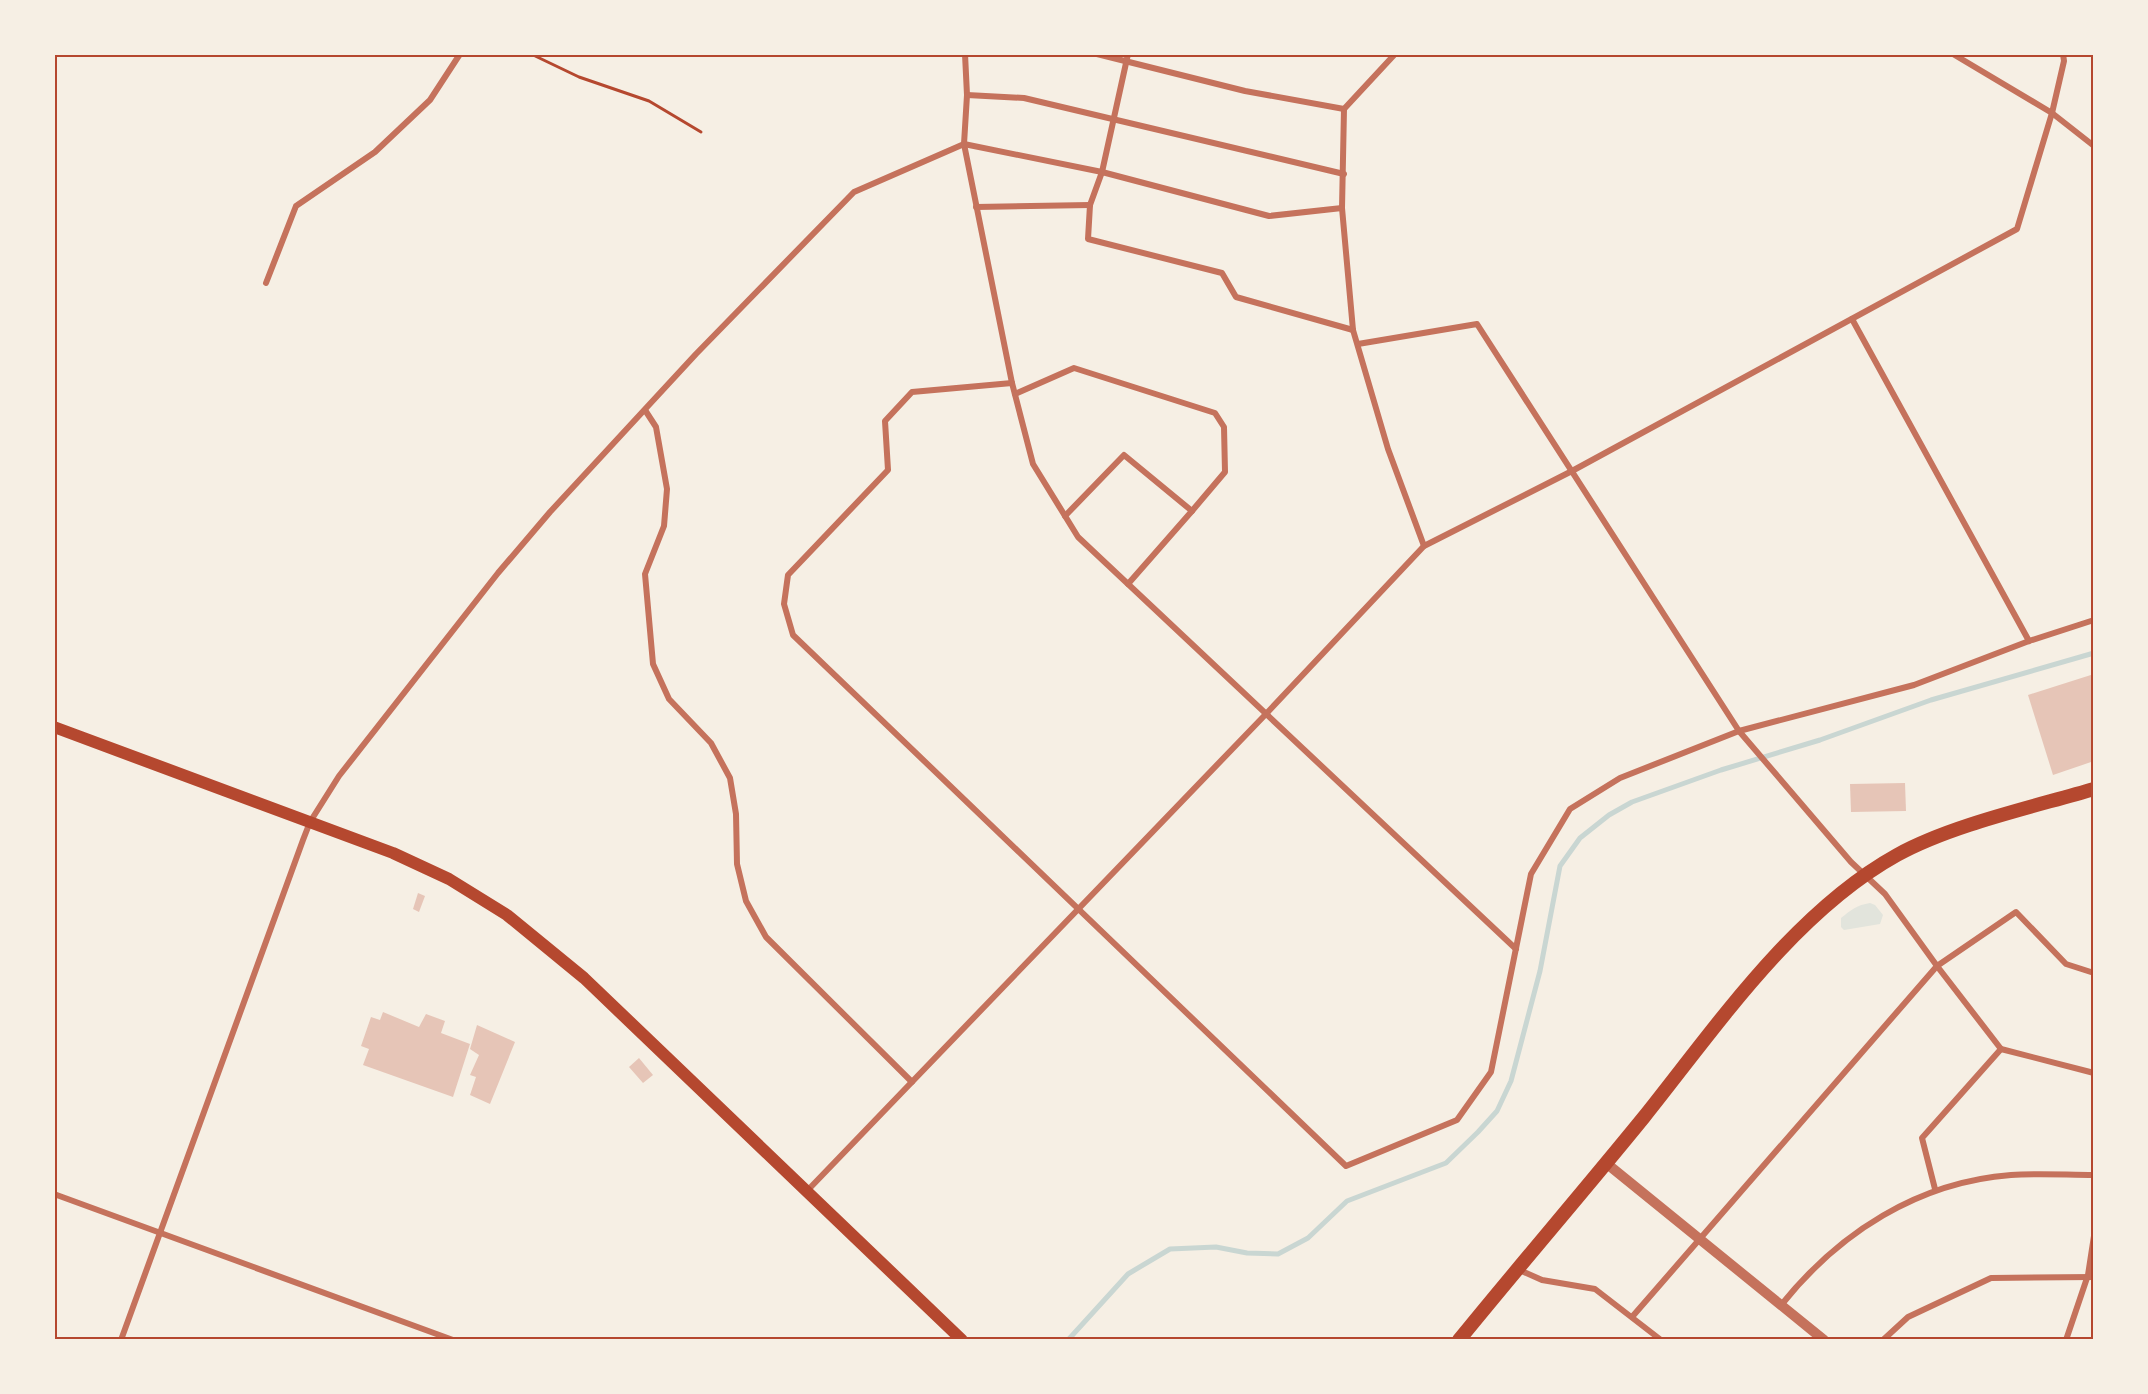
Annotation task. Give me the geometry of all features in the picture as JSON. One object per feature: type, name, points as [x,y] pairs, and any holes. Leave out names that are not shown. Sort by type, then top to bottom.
[{"type":"main road","points":[[54,727],[423,866],[507,915],[584,978],[962,1340]]},
{"type":"main road","points":[[1459,1340],[1766,968],[1817,915],[1865,876],[1898,854],[1934,839],[2094,789]]},
{"type":"street","points":[[266,283],[296,206],[375,152],[430,100],[460,54]]},
{"type":"street","points":[[965,54],[967,95],[964,144],[1012,383],[1033,464],[1065,516],[1078,537],[1516,949]]},
{"type":"street","points":[[1097,54],[1128,58],[1245,91],[1344,109]]},
{"type":"street","points":[[1395,54],[1344,109],[1342,208],[1353,330],[1388,449],[1424,546]]},
{"type":"street","points":[[1953,54],[2052,113],[2094,146]]},
{"type":"street","points":[[807,1191],[1265,715],[1424,546],[1572,471],[2017,229],[2052,113],[2064,61],[2063,54]]},
{"type":"street","points":[[1128,58],[1102,172],[1090,205],[1088,239],[1222,273],[1236,297],[1353,330]]},
{"type":"street","points":[[967,95],[1023,98],[1344,174]]},
{"type":"street","points":[[121,1340],[310,822],[339,776],[498,573],[550,512],[696,354],[854,192],[964,144],[1102,172],[1269,216],[1342,208]]},
{"type":"street","points":[[976,207],[1090,205]]},
{"type":"street","points":[[1852,320],[2029,641]]},
{"type":"street","points":[[1358,344],[1477,324],[1739,730],[1865,876],[1885,894],[2001,1049],[2094,1074]]},
{"type":"street","points":[[1015,394],[1074,368],[1215,413],[1224,427],[1225,472],[1128,584]]},
{"type":"street","points":[[1012,383],[912,392],[885,421],[888,470],[788,575],[784,604],[793,635],[1346,1166],[1457,1120],[1491,1072],[1531,874],[1569,809],[1620,778],[1739,730],[1914,685],[2029,641],[2094,620]]},
{"type":"street","points":[[645,410],[656,427],[667,489],[664,526],[645,574],[653,664],[669,699],[711,743],[730,778],[736,813],[737,864],[746,901],[766,937],[912,1082]]},
{"type":"street","points":[[1065,516],[1124,454],[1192,511]]},
{"type":"street","points":[[1632,1317],[1937,966],[2016,912],[2066,964],[2094,973]]},
{"type":"street","points":[[1935,1189],[1922,1138],[2001,1049]]},
{"type":"street","points":[[1606,1163],[1824,1340]]},
{"type":"street","points":[[1782,1304],[1809,1270],[1860,1228],[1935,1189],[2010,1175],[2094,1175]]},
{"type":"street","points":[[54,1194],[160,1235],[453,1340]]},
{"type":"street","points":[[2066,1340],[2091,1276],[2094,1236]]},
{"type":"street","points":[[1516,1269],[1542,1280],[1595,1289],[1661,1340]]},
{"type":"street","points":[[1883,1340],[1908,1317],[1991,1278],[2091,1276]]},
{"type":"path","points":[[531,54],[579,77],[649,101],[701,132]]},
{"type":"path","points":[[540,59],[543,54]]},
{"type":"shaded area","points":[[1870,903],[1875,905],[1883,915],[1880,924],[1844,930],[1841,927],[1841,918],[1854,908]]},
{"type":"building","points":[[2094,674],[2094,761],[2053,775],[2028,695]]},
{"type":"building","points":[[1905,783],[1906,811],[1851,812],[1850,784]]},
{"type":"building","points":[[418,893],[425,896],[419,912],[413,909]]},
{"type":"building","points":[[383,1012],[419,1027],[426,1014],[445,1021],[441,1033],[470,1044],[453,1097],[363,1065],[369,1049],[361,1046],[371,1017],[380,1020]]},
{"type":"building","points":[[477,1025],[515,1042],[490,1104],[470,1095],[476,1077],[470,1075],[479,1055],[470,1049]]},
{"type":"building","points":[[639,1058],[653,1075],[643,1083],[629,1067]]},
{"type":"waterway","points":[[1068,1340],[1128,1274],[1170,1249],[1216,1247],[1247,1253],[1278,1254],[1308,1238],[1347,1201],[1446,1163],[1478,1132],[1497,1111],[1511,1081],[1540,971],[1560,866],[1580,838],[1609,815],[1632,802],[1721,770],[1820,740],[1931,700],[2094,653]]}]
